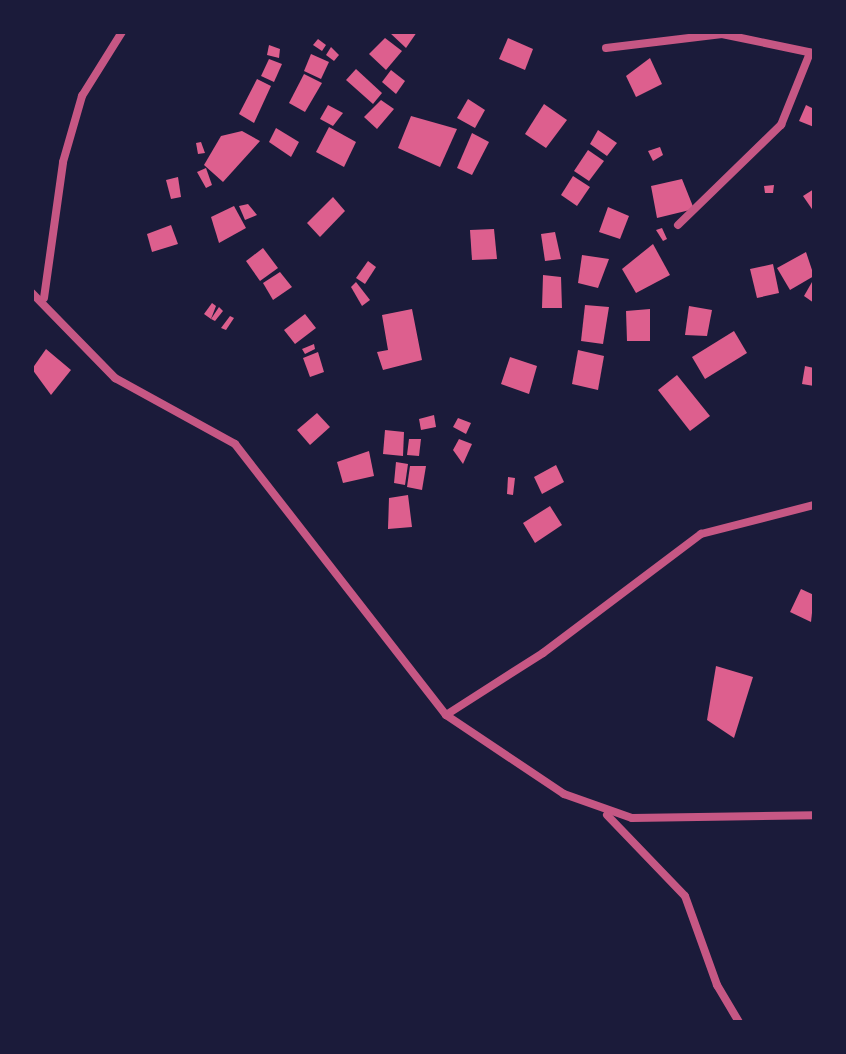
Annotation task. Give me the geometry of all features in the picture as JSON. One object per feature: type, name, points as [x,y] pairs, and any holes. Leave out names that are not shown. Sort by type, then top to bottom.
[{"type":"street","points":[[44,298],[63,162],[82,96],[122,32]]},
{"type":"street","points":[[606,48],[722,34],[812,53],[781,125],[678,225]]},
{"type":"street","points":[[32,293],[44,298],[81,348],[115,378],[235,444],[446,715],[605,814],[685,896],[717,985],[739,1022]]},
{"type":"street","points":[[446,715],[543,653],[701,534],[814,505]]},
{"type":"street","points":[[605,814],[814,815]]},
{"type":"building","points":[[389,32],[417,32],[406,48]]},
{"type":"building","points":[[385,38],[402,51],[386,70],[369,54]]},
{"type":"building","points":[[508,38],[533,49],[525,70],[499,59]]},
{"type":"building","points":[[318,39],[326,45],[322,51],[313,45]]},
{"type":"building","points":[[269,45],[280,49],[279,58],[267,55]]},
{"type":"building","points":[[331,47],[339,55],[334,61],[326,55]]},
{"type":"building","points":[[311,54],[329,62],[321,79],[304,71]]},
{"type":"building","points":[[650,58],[662,84],[636,97],[626,76]]},
{"type":"building","points":[[269,59],[282,64],[274,82],[261,76]]},
{"type":"building","points":[[356,69],[382,93],[373,104],[346,80]]},
{"type":"building","points":[[391,70],[405,81],[396,94],[382,82]]},
{"type":"building","points":[[304,74],[322,83],[305,112],[289,103]]},
{"type":"building","points":[[257,79],[271,86],[254,123],[239,114]]},
{"type":"building","points":[[468,99],[485,110],[475,128],[457,118]]},
{"type":"building","points":[[381,100],[394,109],[377,129],[364,117]]},
{"type":"building","points":[[544,104],[567,120],[546,148],[525,134]]},
{"type":"building","points":[[328,105],[343,113],[333,126],[320,119]]},
{"type":"building","points":[[806,105],[814,109],[814,127],[799,121]]},
{"type":"building","points":[[411,116],[457,129],[440,167],[398,148]]},
{"type":"building","points":[[329,127],[356,142],[344,167],[316,152]]},
{"type":"building","points":[[276,128],[299,142],[291,157],[269,142]]},
{"type":"building","points":[[598,130],[617,143],[607,156],[590,144]]},
{"type":"building","points":[[242,131],[260,141],[223,182],[204,165],[221,136]]},
{"type":"building","points":[[472,133],[489,142],[472,175],[457,168]]},
{"type":"building","points":[[201,142],[205,153],[198,154],[196,143]]},
{"type":"building","points":[[660,147],[663,155],[653,161],[648,151]]},
{"type":"building","points":[[588,150],[604,161],[589,181],[574,171]]},
{"type":"building","points":[[206,168],[212,185],[206,188],[197,172]]},
{"type":"building","points":[[573,176],[590,187],[577,206],[561,195]]},
{"type":"building","points":[[178,177],[181,197],[171,199],[166,180]]},
{"type":"building","points":[[682,179],[694,209],[657,218],[651,186]]},
{"type":"building","points":[[774,185],[773,193],[765,193],[764,186]]},
{"type":"building","points":[[814,189],[814,212],[803,196]]},
{"type":"building","points":[[333,197],[345,211],[320,237],[307,223]]},
{"type":"building","points":[[248,204],[257,215],[245,220],[239,206]]},
{"type":"building","points":[[234,206],[246,228],[219,243],[211,217]]},
{"type":"building","points":[[608,207],[629,216],[620,239],[599,232]]},
{"type":"building","points":[[171,225],[178,244],[152,252],[147,234]]},
{"type":"building","points":[[662,228],[667,239],[663,241],[656,230]]},
{"type":"building","points":[[494,229],[497,259],[472,260],[470,230]]},
{"type":"building","points":[[555,232],[561,259],[545,261],[541,234]]},
{"type":"building","points":[[653,244],[670,275],[636,293],[622,269]]},
{"type":"building","points":[[263,248],[278,268],[260,281],[246,261]]},
{"type":"building","points":[[806,252],[814,276],[790,290],[777,268]]},
{"type":"building","points":[[582,255],[609,259],[598,288],[578,283]]},
{"type":"building","points":[[368,261],[376,267],[365,284],[356,278]]},
{"type":"building","points":[[773,264],[779,293],[757,298],[750,269]]},
{"type":"building","points":[[280,272],[292,287],[273,300],[263,283]]},
{"type":"building","points":[[543,275],[561,277],[562,308],[542,308]]},
{"type":"building","points":[[356,282],[370,300],[362,306],[351,287]]},
{"type":"building","points":[[812,282],[814,284],[814,303],[804,296]]},
{"type":"building","points":[[212,303],[216,306],[211,319],[204,314]]},
{"type":"building","points":[[585,305],[609,307],[603,344],[581,341]]},
{"type":"building","points":[[689,306],[712,310],[707,336],[685,335]]},
{"type":"building","points":[[219,307],[223,311],[215,321],[211,319]]},
{"type":"building","points":[[412,309],[422,360],[383,370],[377,352],[388,350],[382,315]]},
{"type":"building","points":[[650,309],[650,341],[627,341],[626,311]]},
{"type":"building","points":[[305,314],[316,328],[295,344],[284,330]]},
{"type":"building","points":[[230,316],[234,318],[226,330],[221,328]]},
{"type":"building","points":[[734,331],[747,353],[705,379],[692,357]]},
{"type":"building","points":[[314,344],[315,349],[305,354],[302,349]]},
{"type":"building","points":[[46,349],[71,370],[51,395],[32,369]]},
{"type":"building","points":[[578,350],[604,356],[598,390],[572,384]]},
{"type":"building","points":[[318,352],[324,372],[310,377],[303,358]]},
{"type":"building","points":[[510,357],[537,366],[529,394],[501,384]]},
{"type":"building","points":[[805,366],[814,368],[814,386],[802,384]]},
{"type":"building","points":[[677,375],[710,416],[690,431],[658,390]]},
{"type":"building","points":[[317,413],[330,427],[310,445],[297,430]]},
{"type":"building","points":[[434,415],[436,427],[421,430],[419,419]]},
{"type":"building","points":[[458,418],[471,423],[466,434],[453,427]]},
{"type":"building","points":[[385,430],[404,432],[403,456],[383,454]]},
{"type":"building","points":[[409,439],[421,439],[419,456],[407,455]]},
{"type":"building","points":[[459,439],[472,444],[463,464],[453,450]]},
{"type":"building","points":[[369,451],[374,476],[343,483],[337,462]]},
{"type":"building","points":[[396,462],[408,464],[405,485],[394,483]]},
{"type":"building","points":[[556,465],[564,482],[542,494],[534,477]]},
{"type":"building","points":[[410,466],[426,466],[422,490],[407,487]]},
{"type":"building","points":[[508,477],[515,478],[513,495],[507,494]]},
{"type":"building","points":[[408,495],[412,527],[388,529],[389,498]]},
{"type":"building","points":[[550,506],[562,525],[535,543],[523,523]]},
{"type":"building","points":[[801,589],[814,595],[811,622],[790,612]]},
{"type":"building","points":[[716,666],[753,677],[734,738],[707,720]]}]
